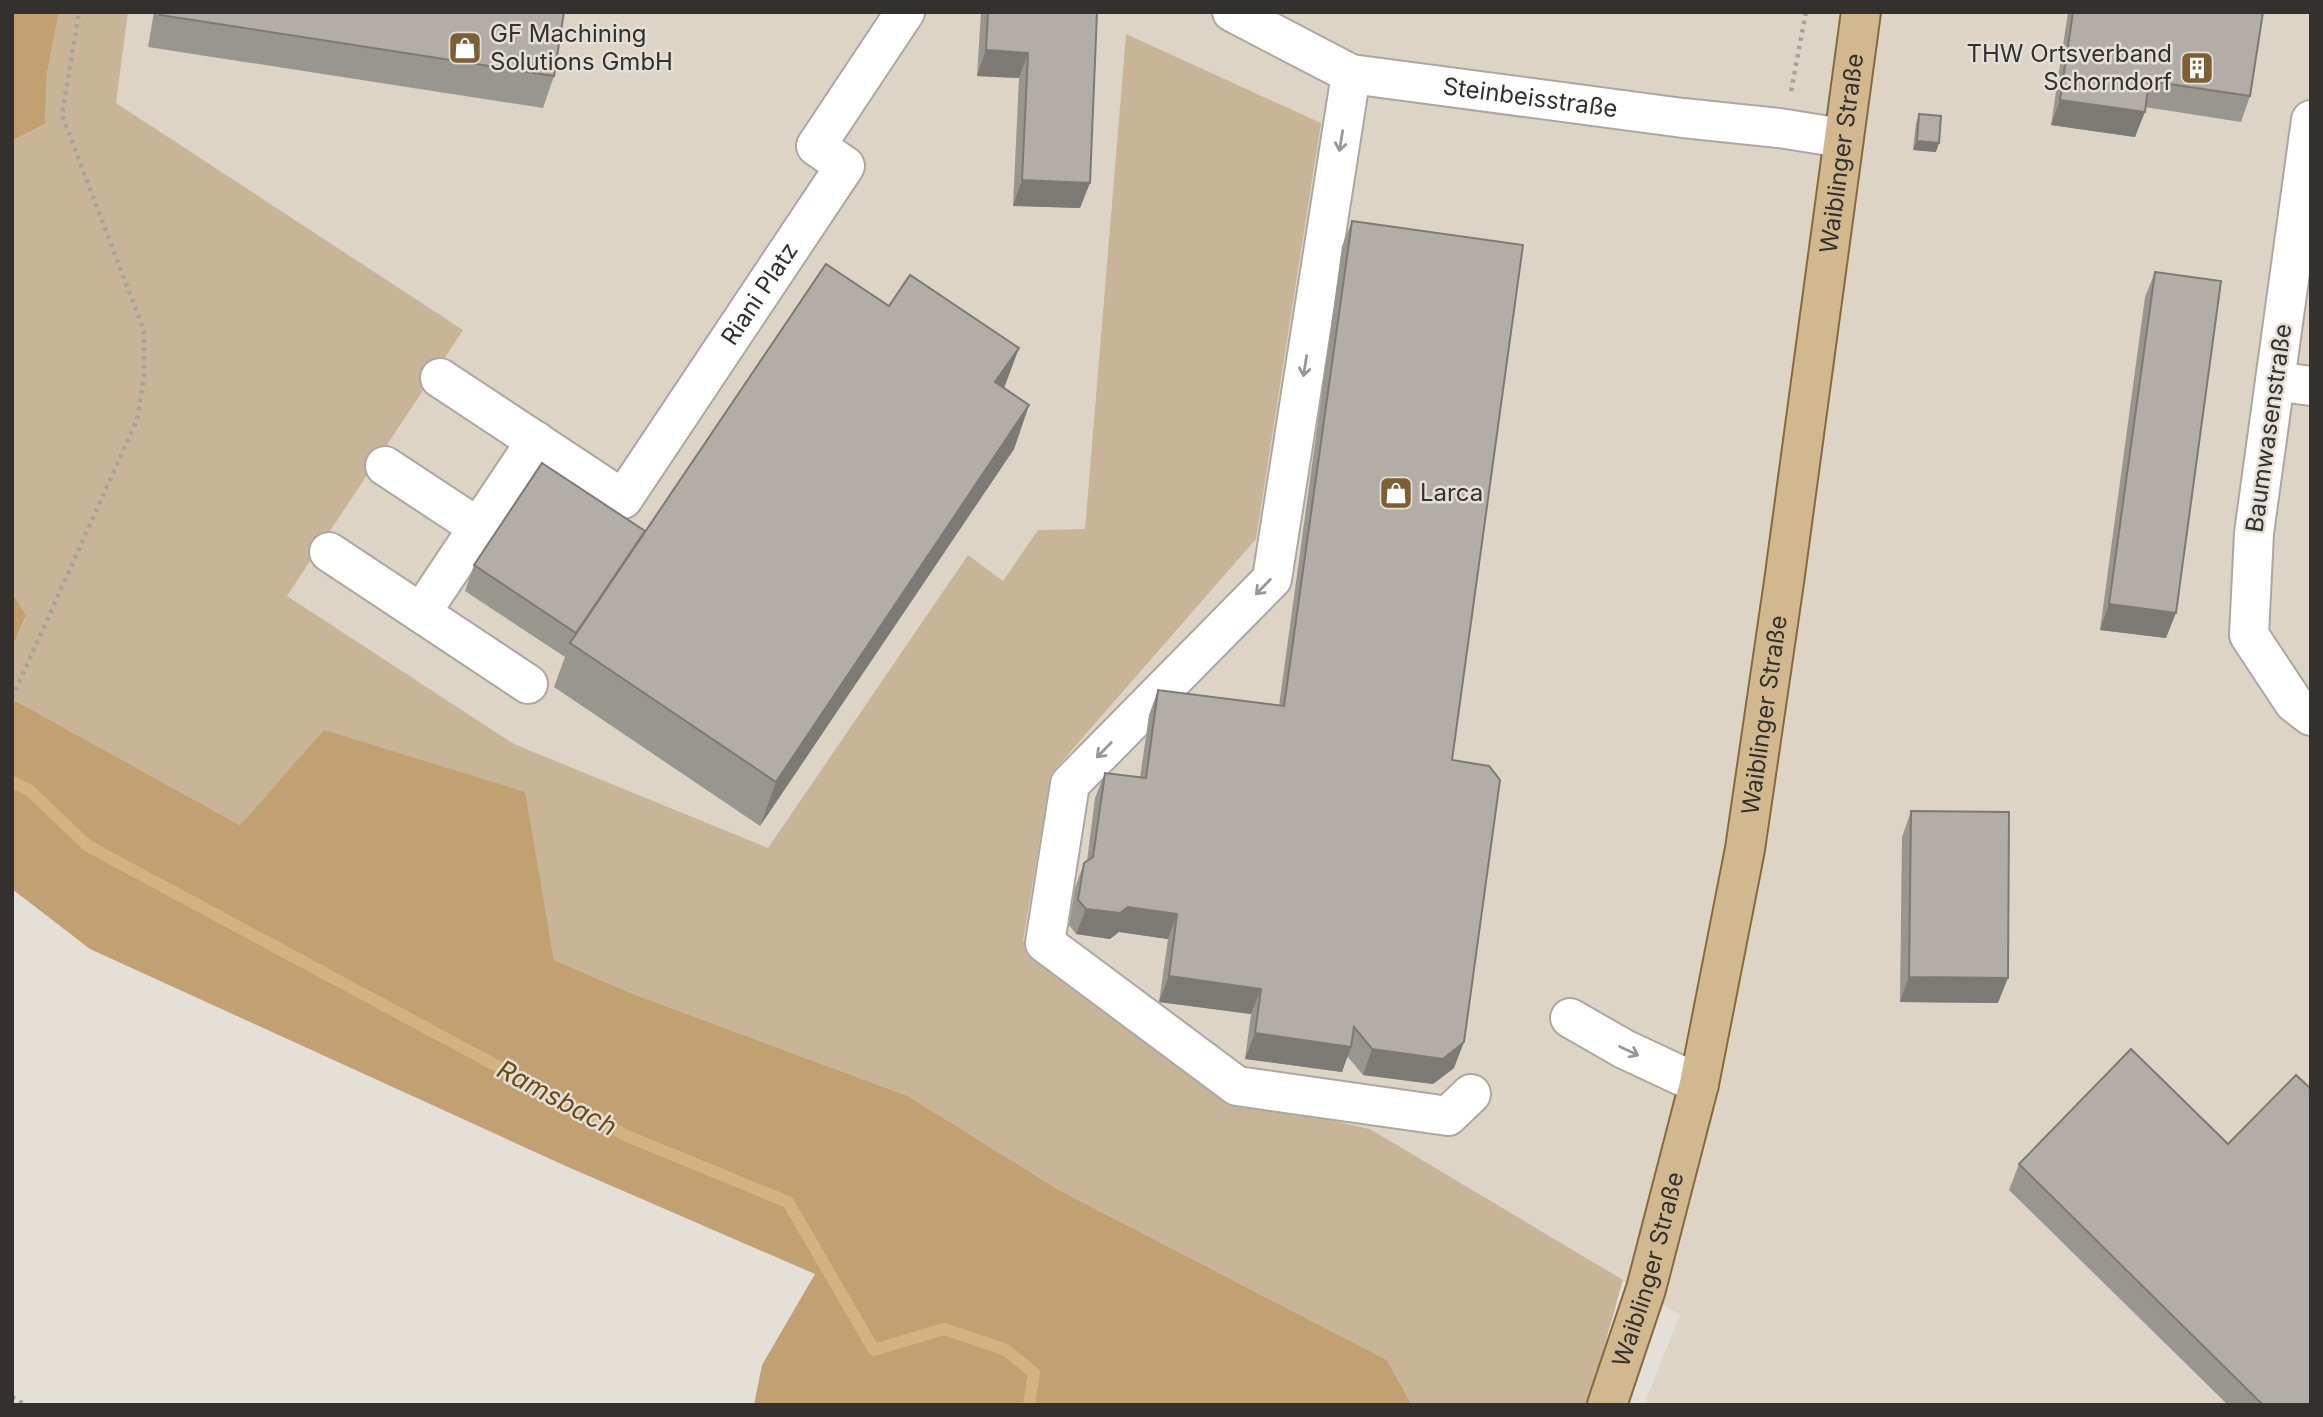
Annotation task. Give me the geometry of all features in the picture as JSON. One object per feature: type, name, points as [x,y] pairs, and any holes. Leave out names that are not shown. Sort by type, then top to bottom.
[{"type":"main road","name":"Waiblinger Straße","points":[[1608,1404],[1646,1289],[1699,1084],[1745,849],[1861,12]]},
{"type":"street","name":"Riani Platz","points":[[536,441],[623,499],[845,166],[816,146],[905,12]]},
{"type":"street","name":"Steinbeisstraße","points":[[1232,12],[1351,74],[1842,138]]},
{"type":"street","points":[[1351,74],[1272,579],[1070,784],[1045,943],[1237,1086],[1448,1116],[1471,1094]]},
{"type":"street","name":"Baumwasenstraße","points":[[2311,120],[2293,383],[2254,533],[2249,635],[2294,703],[2311,716]]},
{"type":"street","points":[[421,613],[536,441],[440,378]]},
{"type":"street","points":[[386,466],[478,528]]},
{"type":"street","points":[[329,552],[528,684]]},
{"type":"street","points":[[1570,1017],[1624,1049],[1699,1084]]},
{"type":"path","points":[[12,698],[137,420],[144,376],[144,331],[62,115],[79,12]]},
{"type":"path","points":[[1779,128],[1795,81],[1806,12]]},
{"type":"path","points":[[12,1397],[25,1405]]},
{"type":"shaded area","points":[[12,12],[59,12],[47,74],[45,124],[12,141]]},
{"type":"shaded area","points":[[59,12],[128,12],[116,103],[463,330],[287,596],[514,744],[768,848],[968,555],[1003,581],[1038,530],[1085,529],[1126,34],[1321,123],[1256,539],[1051,774],[1023,941],[1241,1100],[1370,1129],[1623,1280],[1588,1405],[1412,1405],[1387,1360],[1059,1190],[908,1096],[633,994],[554,960],[524,792],[324,731],[240,825],[12,699],[12,648],[26,617],[12,592],[12,141],[45,124],[47,74]]},
{"type":"shaded area","points":[[128,12],[2311,12],[2311,1405],[1644,1405],[1680,1315],[1370,1129],[1241,1100],[1023,941],[1051,774],[1256,539],[1321,123],[1126,35],[1085,529],[1038,530],[1003,581],[968,555],[768,848],[514,744],[286,596],[462,330],[116,103]]},
{"type":"shaded area","points":[[12,592],[26,616],[12,648]]},
{"type":"shaded area","points":[[12,699],[240,825],[324,730],[525,792],[554,960],[633,994],[908,1096],[1059,1190],[1387,1360],[1412,1405],[754,1405],[762,1365],[815,1274],[568,1167],[90,949],[12,889]]},
{"type":"building","points":[[161,12],[564,12],[554,76],[160,15]]},
{"type":"building","points":[[988,12],[1097,12],[1090,183],[1022,180],[1028,53],[986,50]]},
{"type":"building","points":[[2073,12],[2263,12],[2250,96],[2149,81],[2145,112],[2060,100]]},
{"type":"building","points":[[1919,114],[1941,116],[1939,143],[1917,141]]},
{"type":"building","name":"Larca","points":[[1352,221],[1523,245],[1452,760],[1489,766],[1500,780],[1464,1042],[1443,1059],[1372,1049],[1354,1027],[1351,1047],[1255,1033],[1261,989],[1169,976],[1177,914],[1128,907],[1120,913],[1086,909],[1078,900],[1084,863],[1093,857],[1105,773],[1146,778],[1158,690],[1284,706]]},
{"type":"building","points":[[826,264],[889,306],[910,275],[1019,348],[995,382],[1029,405],[776,782],[570,643]]},
{"type":"building","points":[[2155,272],[2221,281],[2176,613],[2109,604]]},
{"type":"building","points":[[542,463],[645,531],[576,633],[474,565]]},
{"type":"building","points":[[1911,811],[2009,812],[2008,978],[1909,977]]},
{"type":"building","points":[[2131,1049],[2228,1144],[2296,1075],[2311,1089],[2311,1405],[2263,1405],[2019,1164]]},
{"type":"waterway","name":"Ramsbach","points":[[12,782],[29,790],[88,846],[627,1136],[788,1202],[874,1350],[944,1329],[1006,1350],[1034,1373],[1029,1405]]},
{"type":"place","name":"GF Machining Solutions GmbH","points":[[465,48]]},
{"type":"place","name":"THW Ortsverband Schorndorf","points":[[2197,68]]},
{"type":"place","name":"Larca","points":[[1396,493]]}]
